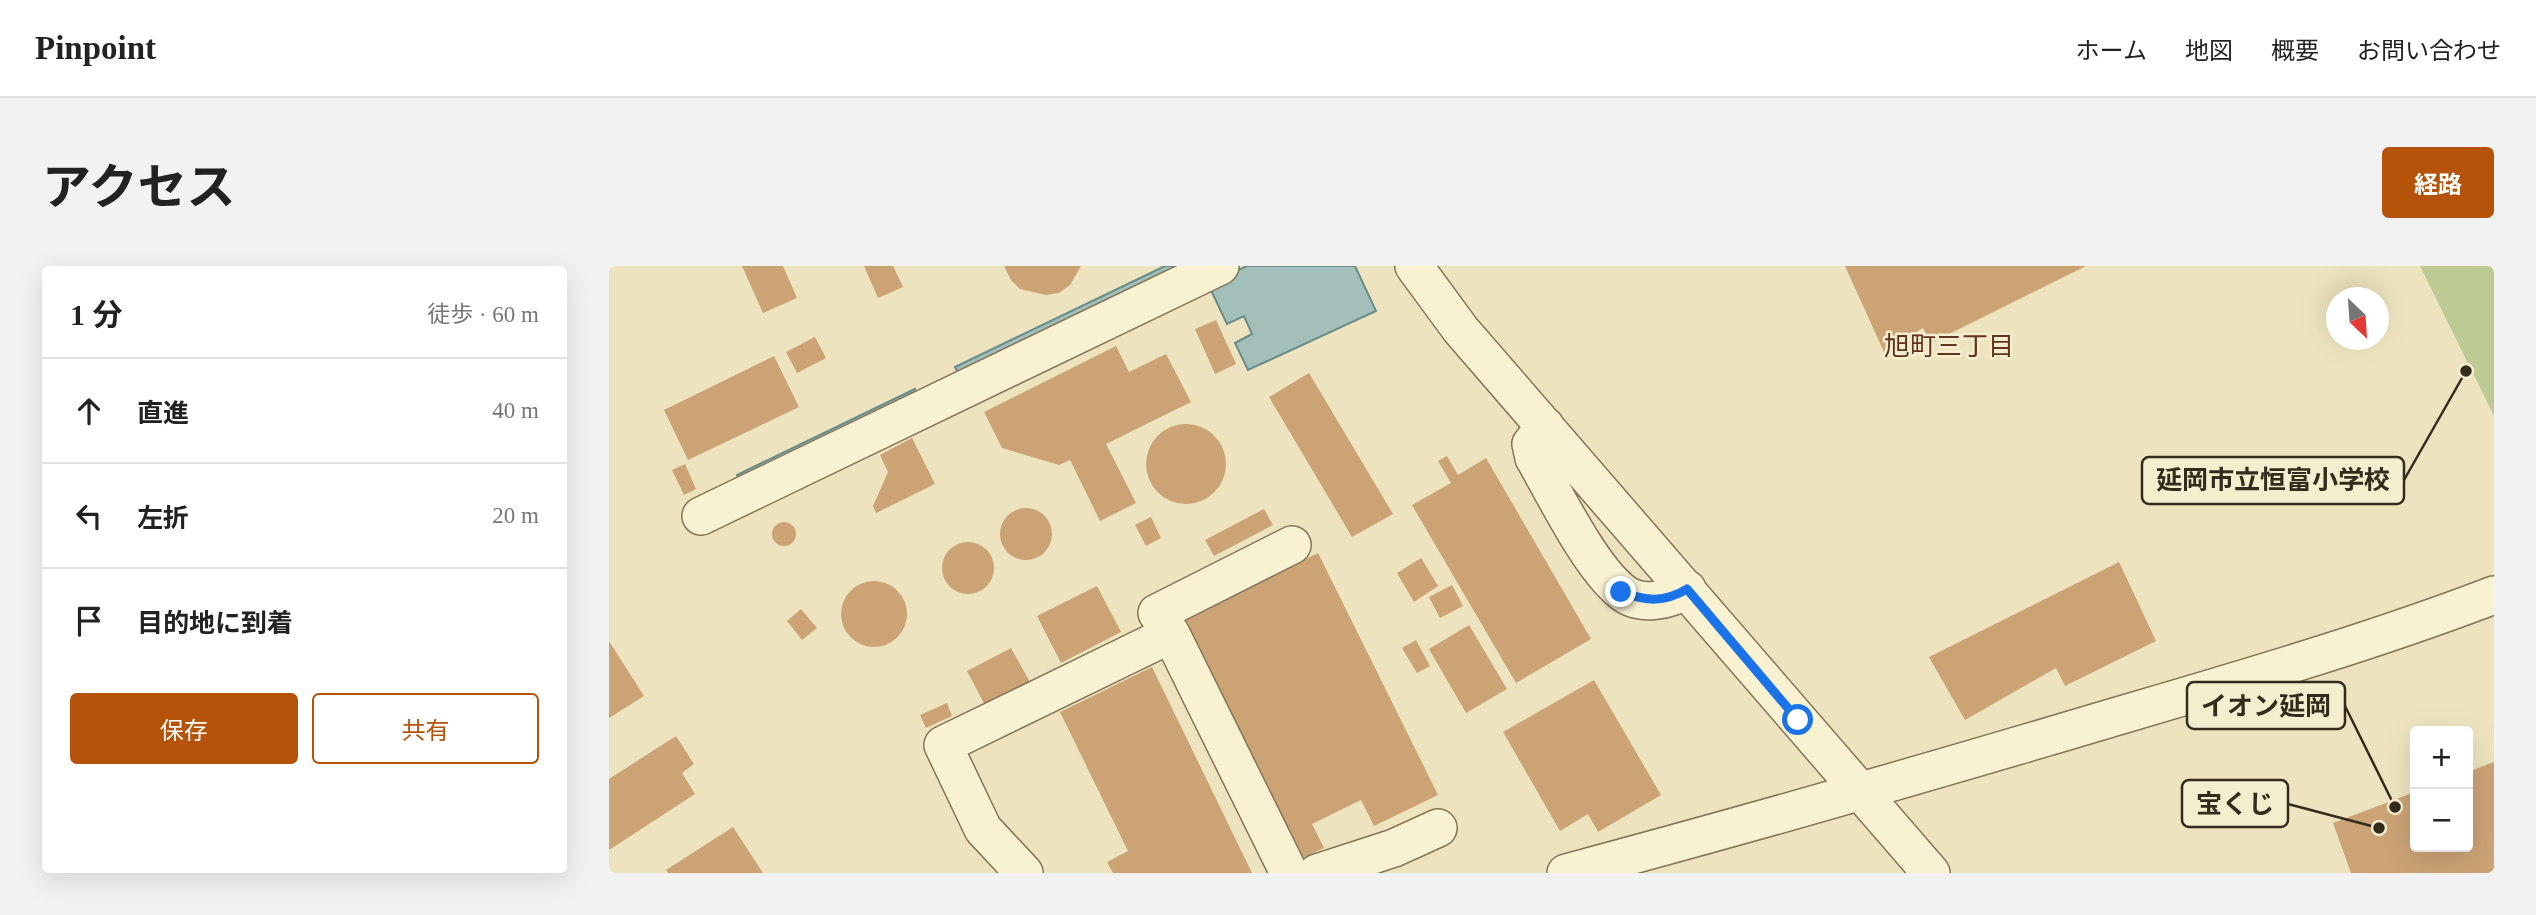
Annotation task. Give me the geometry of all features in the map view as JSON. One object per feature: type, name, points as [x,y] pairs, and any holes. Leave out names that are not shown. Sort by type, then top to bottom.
[{"type":"street","points":[[701,516],[1220,266]]},
{"type":"street","points":[[1414,266],[1461,330],[1931,873]]},
{"type":"street","points":[[1545,426],[1531,443],[1534,458],[1588,551],[1621,592],[1646,601],[1674,597],[1687,589]]},
{"type":"street","points":[[1289,873],[1171,634],[1157,613],[1292,545]]},
{"type":"street","points":[[1566,873],[1861,792],[2241,680],[2425,622],[2494,595]]},
{"type":"street","points":[[1024,873],[983,829],[943,745],[1171,634]]},
{"type":"street","points":[[1317,873],[1402,861],[1438,828]]},
{"type":"green space","points":[[2420,266],[2494,266],[2494,416]]},
{"type":"water","points":[[1165,266],[1183,266],[959,374],[955,367]]},
{"type":"water","points":[[1247,266],[1355,266],[1376,311],[1248,370],[1235,343],[1252,334],[1244,316],[1227,324],[1208,284]]},
{"type":"water","points":[[915,389],[918,397],[741,483],[737,475]]},
{"type":"building","points":[[742,266],[783,266],[797,298],[763,313]]},
{"type":"building","points":[[864,266],[893,266],[903,287],[878,298]]},
{"type":"building","points":[[1004,266],[1081,266],[1070,285],[1059,293],[1046,295],[1020,289],[1011,280]]},
{"type":"building","points":[[1845,266],[2086,266],[1931,343],[1923,328],[1884,352]]},
{"type":"building","points":[[1216,320],[1236,364],[1215,374],[1195,329]]},
{"type":"building","points":[[815,337],[826,358],[797,373],[786,352]]},
{"type":"building","points":[[1116,346],[1129,372],[1166,354],[1191,402],[1106,444],[1136,503],[1100,521],[1070,460],[1059,465],[1002,448],[984,412]]},
{"type":"building","points":[[774,356],[799,407],[688,460],[664,410]]},
{"type":"building","points":[[1309,373],[1393,514],[1352,537],[1269,397]]},
{"type":"building","points":[[1178,424],[1194,424],[1215,435],[1226,456],[1226,472],[1215,493],[1194,504],[1178,504],[1164,498],[1152,486],[1146,472],[1146,456],[1152,442],[1164,430]]},
{"type":"building","points":[[912,438],[935,484],[876,513],[873,506],[888,472],[880,455]]},
{"type":"building","points":[[1447,456],[1458,475],[1486,458],[1591,639],[1516,683],[1412,505],[1451,483],[1438,461]]},
{"type":"building","points":[[685,464],[696,489],[684,495],[672,470]]},
{"type":"building","points":[[1026,508],[1036,510],[1044,516],[1050,524],[1050,544],[1044,552],[1036,558],[1026,560],[1016,558],[1008,552],[1002,544],[1000,534],[1002,524],[1008,516],[1016,510]]},
{"type":"building","points":[[1264,509],[1273,525],[1214,556],[1205,540]]},
{"type":"building","points":[[1151,517],[1161,538],[1146,546],[1135,525]]},
{"type":"building","points":[[784,522],[793,525],[796,534],[793,543],[784,546],[775,543],[772,534],[775,525]]},
{"type":"building","points":[[968,542],[978,544],[986,550],[992,558],[992,578],[986,586],[978,592],[968,594],[958,592],[950,586],[944,578],[942,568],[944,558],[950,550],[958,544]]},
{"type":"building","points":[[1318,553],[1438,795],[1374,826],[1361,800],[1312,824],[1324,848],[1302,858],[1184,619]]},
{"type":"building","points":[[1421,558],[1438,586],[1414,602],[1397,573]]},
{"type":"building","points":[[2119,562],[2156,641],[2065,686],[2056,668],[1965,720],[1929,657]]},
{"type":"building","points":[[867,581],[881,581],[893,586],[902,595],[907,614],[905,627],[898,638],[881,647],[867,647],[855,642],[846,633],[841,621],[841,607],[846,595],[855,586]]},
{"type":"building","points":[[1452,585],[1463,606],[1440,618],[1429,597]]},
{"type":"building","points":[[1097,586],[1121,632],[1061,663],[1037,616]]},
{"type":"building","points":[[801,609],[817,628],[802,640],[787,621]]},
{"type":"building","points":[[1469,625],[1507,689],[1466,713],[1429,649]]},
{"type":"building","points":[[1416,640],[1430,666],[1417,673],[1402,648]]},
{"type":"building","points":[[609,641],[644,696],[609,718]]},
{"type":"building","points":[[1011,648],[1030,682],[985,705],[967,671]]},
{"type":"building","points":[[1152,667],[1252,873],[1113,873],[1107,862],[1128,851],[1060,712]]},
{"type":"building","points":[[1594,680],[1661,795],[1598,832],[1588,814],[1560,831],[1503,732]]},
{"type":"building","points":[[947,703],[952,716],[926,728],[920,715]]},
{"type":"building","points":[[676,736],[694,764],[682,773],[695,794],[609,850],[609,779]]},
{"type":"building","points":[[2494,762],[2494,873],[2351,873],[2333,823],[2410,794],[2410,852],[2473,852],[2473,770]]},
{"type":"building","points":[[733,827],[763,873],[668,873],[666,870]]},
{"type":"place","name":"延岡市立恒富小学校","points":[[2466,371]]},
{"type":"place","name":"イオン延岡","points":[[2395,807]]},
{"type":"place","name":"宝くじ","points":[[2379,828]]},
{"type":"district","name":"旭町三丁目","points":[[1949,346]]},
{"type":"route","points":[[1621,592],[1646,601],[1674,597],[1687,589],[1798,720]]}]
